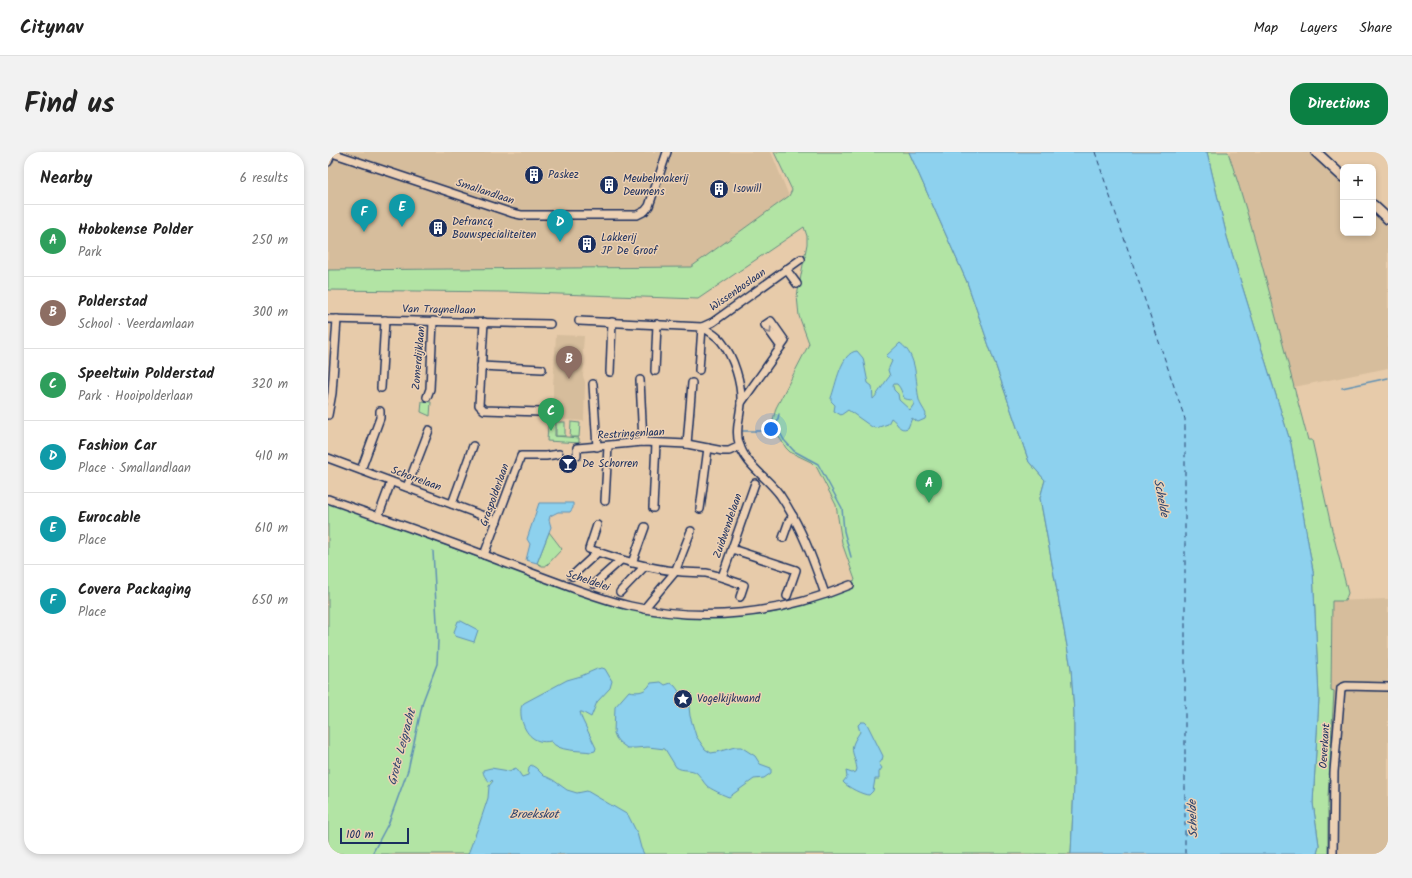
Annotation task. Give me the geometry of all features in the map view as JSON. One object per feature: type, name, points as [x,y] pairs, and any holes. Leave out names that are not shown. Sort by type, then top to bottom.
[{"type":"main road","points":[[1316,152],[1340,174]]},
{"type":"main road","points":[[1376,208],[1388,219]]},
{"type":"street","name":"Smallandlaan","points":[[332,152],[521,215],[637,215],[645,211],[649,206],[667,152]]},
{"type":"street","points":[[328,162],[332,152]]},
{"type":"street","name":"Wissenboslaan","points":[[702,326],[713,322],[801,259]]},
{"type":"street","points":[[786,269],[797,284]]},
{"type":"street","name":"Van Traynellaan","points":[[328,319],[550,324]]},
{"type":"street","points":[[328,415],[332,393],[337,319]]},
{"type":"street","points":[[381,388],[385,320]]},
{"type":"street","name":"Zomerdijklaan","points":[[427,396],[430,389],[434,321]]},
{"type":"street","points":[[579,321],[702,326],[717,337],[725,346],[733,364],[739,384],[741,403],[738,439],[740,446],[747,460],[774,488],[793,516],[810,549],[825,594]]},
{"type":"street","points":[[484,322],[480,366],[479,405],[484,410],[540,412]]},
{"type":"street","points":[[610,372],[612,322]]},
{"type":"street","points":[[655,372],[657,324]]},
{"type":"street","points":[[700,370],[702,326]]},
{"type":"street","points":[[741,403],[780,347]]},
{"type":"street","points":[[480,366],[542,369]]},
{"type":"street","points":[[640,380],[643,442]]},
{"type":"street","points":[[687,444],[692,383]]},
{"type":"street","points":[[593,384],[597,447]]},
{"type":"street","points":[[739,384],[744,387],[751,387]]},
{"type":"street","points":[[361,470],[380,418],[380,411]]},
{"type":"street","points":[[407,487],[429,430]]},
{"type":"street","name":"Restringenlaan","points":[[577,456],[577,448],[643,442],[687,444],[726,451],[740,446]]},
{"type":"street","points":[[653,508],[656,443]]},
{"type":"street","points":[[452,504],[473,446]]},
{"type":"street","points":[[605,502],[608,446]]},
{"type":"street","points":[[700,509],[708,448]]},
{"type":"street","name":"Graspolderlaan","points":[[484,555],[521,456],[546,456],[558,454]]},
{"type":"street","name":"Schorrelaan","points":[[328,458],[497,521]]},
{"type":"street","points":[[378,517],[391,482]]},
{"type":"street","name":"Zuidwendelaan","points":[[722,577],[755,483]]},
{"type":"street","name":"Scheldelei","points":[[328,499],[613,602],[644,609],[693,614],[731,614],[778,608],[850,585]]},
{"type":"street","points":[[783,538],[789,521],[793,516]]},
{"type":"street","points":[[597,525],[589,549],[621,560],[645,566],[675,572],[706,573],[722,577],[744,585],[740,597]]},
{"type":"street","points":[[632,563],[645,527]]},
{"type":"street","points":[[644,609],[675,572],[691,531]]},
{"type":"street","points":[[732,549],[796,570],[787,596]]},
{"type":"street","points":[[572,576],[598,552]]},
{"type":"street","points":[[594,584],[621,560]]},
{"type":"street","points":[[620,592],[645,566]]},
{"type":"street","name":"Oeverkant","points":[[1333,854],[1334,772],[1341,688],[1346,686],[1388,687]]},
{"type":"shaded area","points":[[328,152],[771,152],[789,196],[691,267],[328,270]]},
{"type":"shaded area","points":[[1228,152],[1308,152],[1340,182],[1340,236],[1376,236],[1376,216],[1388,227],[1388,368],[1294,387],[1253,233]]},
{"type":"shaded area","points":[[556,335],[584,336],[582,363],[584,364],[583,376],[585,382],[584,421],[551,419],[551,412],[553,412]]},
{"type":"shaded area","points":[[1388,599],[1388,854],[1328,854],[1328,797],[1334,691],[1331,690],[1332,601]]},
{"type":"green space","points":[[774,152],[909,152],[967,282],[1029,462],[1045,480],[1040,498],[1071,668],[1074,712],[1074,785],[1071,854],[328,854],[328,502],[543,581],[649,612],[706,618],[760,615],[786,610],[815,601],[838,587],[855,580],[842,543],[836,505],[817,468],[811,462],[790,452],[774,429],[773,420],[776,408],[809,343],[799,316],[797,296],[807,244],[807,236],[804,227],[698,299],[504,292],[328,290],[328,270],[691,267],[789,196],[792,190]]},
{"type":"green space","points":[[1207,152],[1228,152],[1240,188],[1261,260],[1308,440],[1312,440],[1348,593],[1345,601],[1332,601],[1331,690],[1334,691],[1328,797],[1328,854],[1317,854],[1319,845],[1313,803],[1319,698],[1313,571],[1291,444],[1227,237]]},
{"type":"green space","points":[[422,401],[431,402],[430,416],[421,412]]},
{"type":"green space","points":[[551,422],[555,422],[555,436],[579,438],[579,443],[547,441],[548,426],[551,426]]},
{"type":"green space","points":[[556,422],[565,422],[565,436],[556,436]]},
{"type":"green space","points":[[571,422],[580,423],[579,437],[570,437]]},
{"type":"green space","points":[[549,532],[562,549],[546,566],[542,566],[537,563]]},
{"type":"water","name":"Schelde","points":[[909,152],[1207,152],[1227,237],[1291,444],[1313,571],[1319,698],[1313,803],[1319,845],[1317,854],[1071,854],[1074,785],[1074,712],[1071,668],[1040,498],[1045,480],[1029,462],[967,282]]},
{"type":"water","points":[[900,343],[906,348],[913,361],[919,400],[926,414],[925,419],[918,422],[912,418],[908,428],[902,429],[891,418],[888,424],[876,428],[872,427],[848,410],[841,415],[834,411],[835,405],[831,401],[831,398],[840,370],[847,357],[851,353],[857,351],[863,358],[868,383],[872,386],[873,399],[890,376],[888,370],[892,361],[886,356]],"holes":[[[894,384],[897,384],[904,398],[914,402],[910,410],[899,400],[898,394],[894,390],[893,386]]]},
{"type":"water","points":[[539,503],[573,503],[573,508],[570,512],[558,512],[550,516],[549,520],[551,527],[537,563],[526,560],[530,544],[527,539]]},
{"type":"water","points":[[458,621],[461,621],[478,630],[474,642],[455,636],[454,632]]},
{"type":"water","points":[[602,668],[605,669],[612,681],[610,688],[597,702],[591,717],[580,712],[596,748],[595,751],[591,752],[564,749],[554,745],[551,741],[539,741],[530,736],[522,721],[521,707],[524,703],[567,680]]},
{"type":"water","points":[[661,682],[665,685],[671,683],[675,686],[688,704],[696,736],[705,749],[711,753],[741,747],[755,756],[760,764],[771,768],[771,773],[764,778],[754,779],[729,797],[707,786],[697,773],[676,767],[665,749],[648,747],[627,748],[619,742],[614,733],[615,707],[629,691],[642,691],[651,683]]},
{"type":"water","points":[[861,722],[865,722],[867,724],[883,756],[879,764],[882,768],[879,772],[879,779],[875,779],[873,791],[869,795],[855,790],[843,782],[847,777],[846,771],[852,773],[856,772],[857,769],[852,750],[856,738],[860,732],[858,725]]},
{"type":"water","name":"Broekskot","points":[[531,765],[544,776],[553,780],[567,790],[577,793],[587,791],[628,815],[637,833],[644,854],[468,854],[488,798],[489,786],[493,781],[492,780],[490,782],[487,780],[483,770],[491,768],[509,771],[516,768],[522,777],[528,775],[529,767]]},
{"type":"waterway","points":[[1342,388],[1388,378]]},
{"type":"waterway","points":[[779,414],[777,423],[778,429],[784,440],[794,451],[818,464],[842,508],[844,531],[851,557]]},
{"type":"waterway","points":[[743,431],[764,431],[778,426]]},
{"type":"waterway","name":"Grote Leigracht","points":[[433,551],[438,640]]},
{"type":"waterway","name":"Grote Leigracht","points":[[372,854],[389,822],[408,770],[423,701],[437,664],[438,641]]},
{"type":"ferry route","points":[[1095,152],[1185,419],[1185,854]]},
{"type":"place","name":"Paskez","points":[[534,175]]},
{"type":"place","name":"Meubelmakerij Deumens","points":[[609,185]]},
{"type":"place","name":"Isowill","points":[[719,189]]},
{"type":"place","name":"Eurocable","points":[[402,227]]},
{"type":"place","name":"Defrancq Bouwspecialiteiten","points":[[438,228]]},
{"type":"place","name":"Covera Packaging","points":[[364,232]]},
{"type":"place","name":"Fashion Car","points":[[560,242]]},
{"type":"place","name":"Lakkerij JP De Groof","points":[[587,244]]},
{"type":"place","name":"Polderstad","points":[[569,379]]},
{"type":"place","name":"Speeltuin Polderstad","points":[[551,431]]},
{"type":"place","name":"De Schorren","points":[[568,464]]},
{"type":"place","name":"Hobokense Polder","points":[[929,503]]},
{"type":"place","name":"Vogelkijkwand","points":[[683,699]]}]
